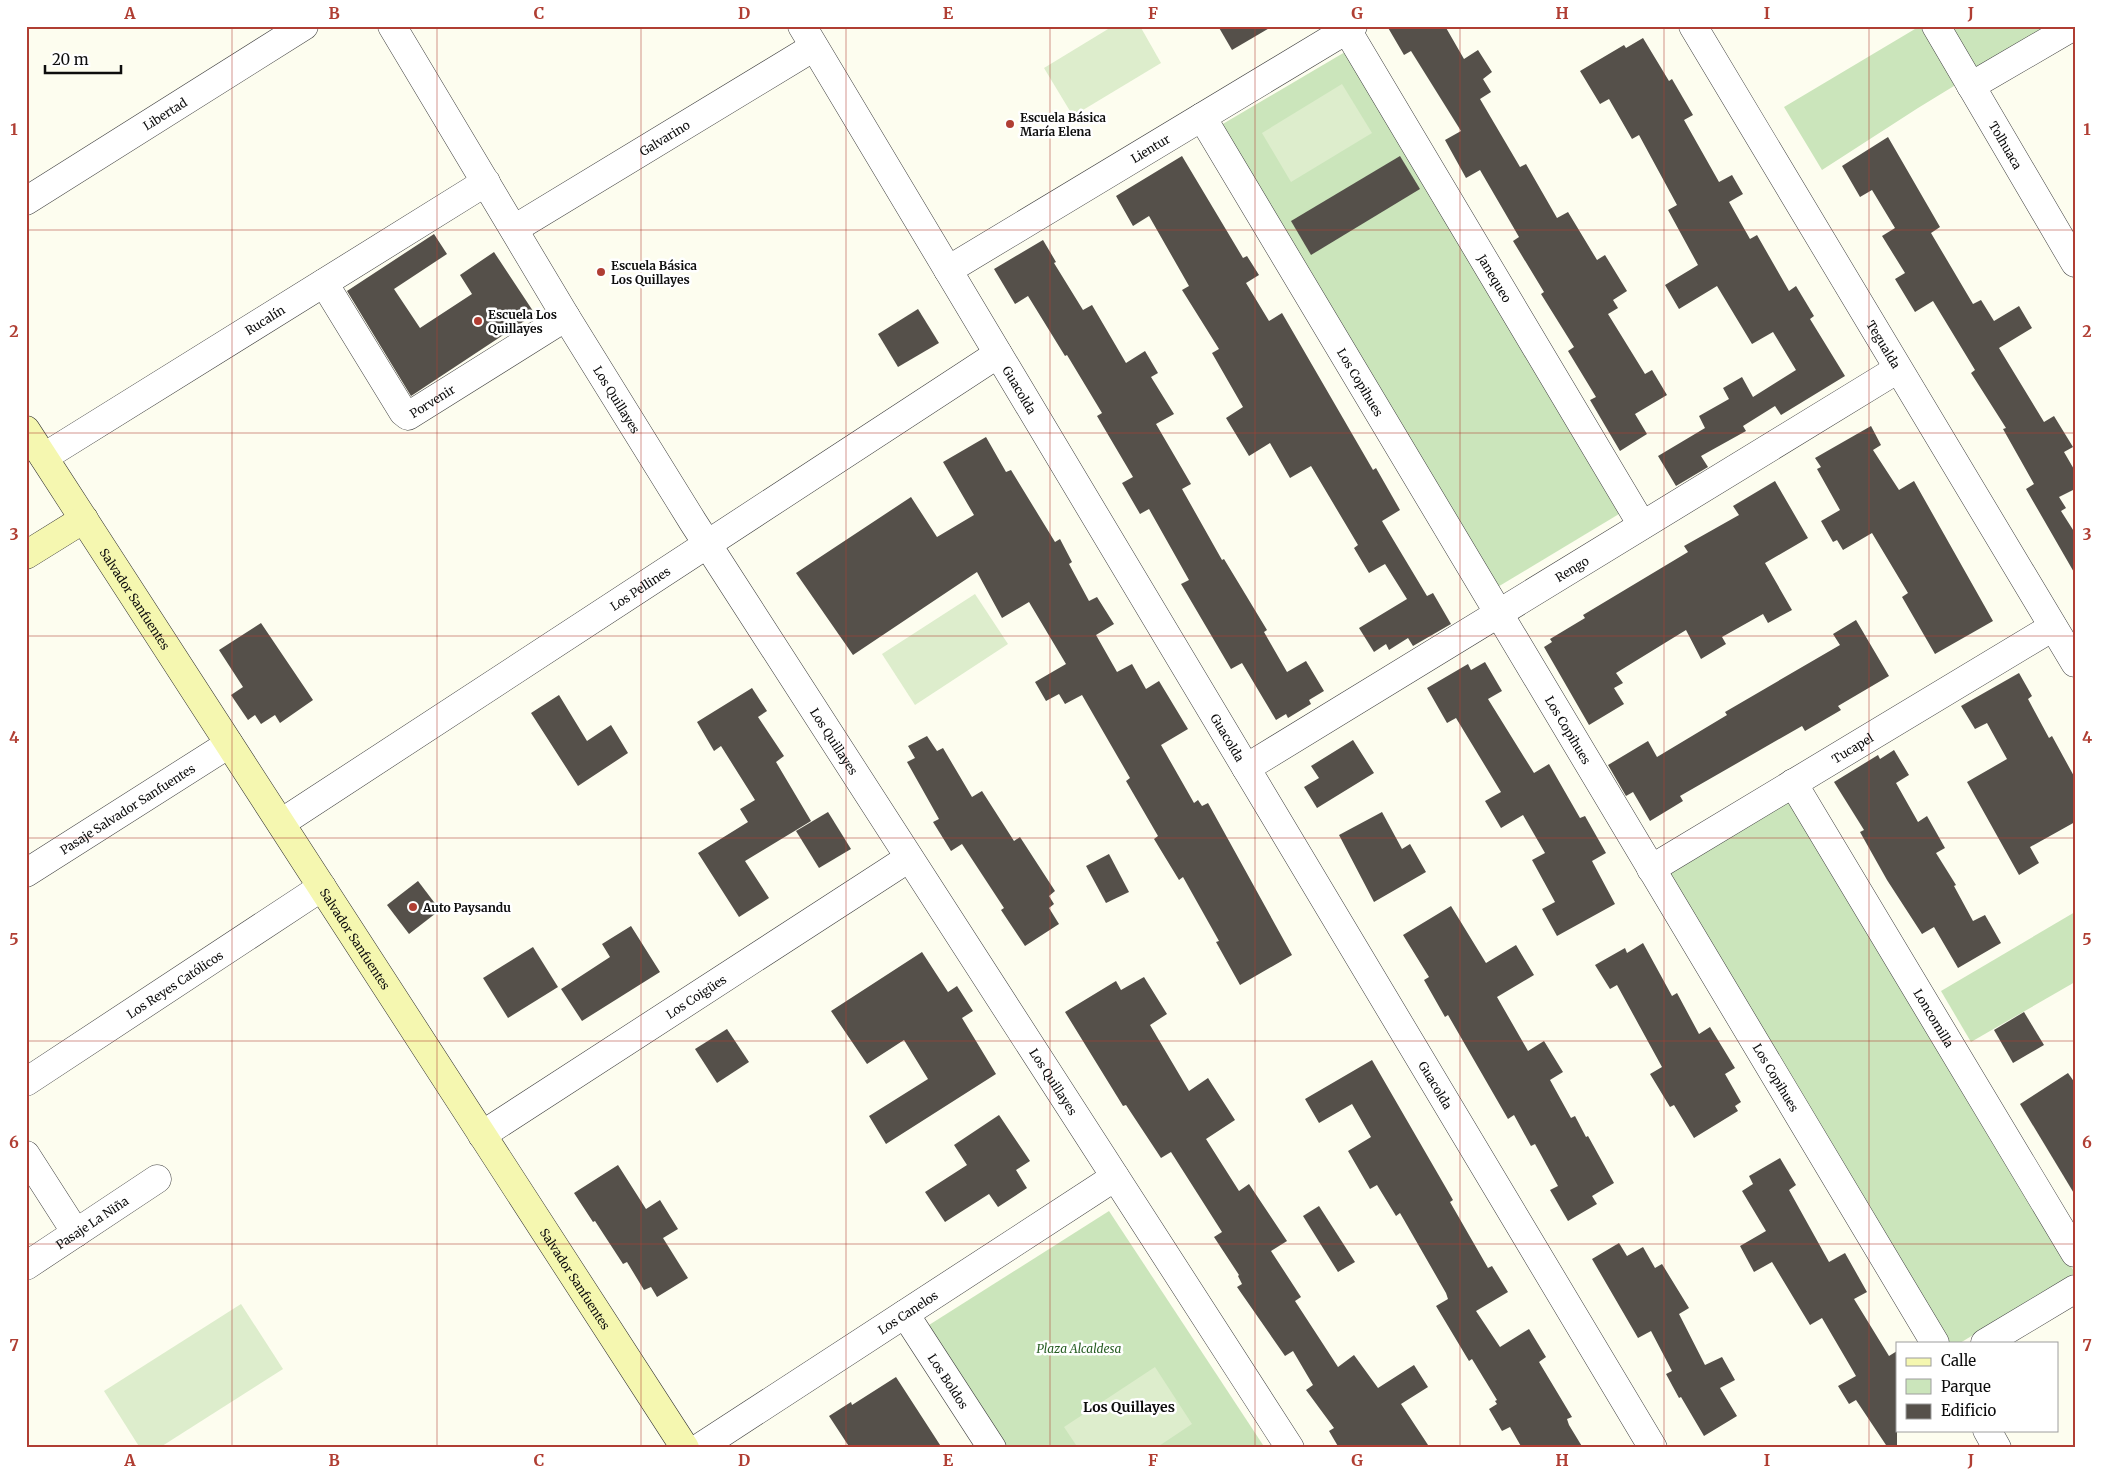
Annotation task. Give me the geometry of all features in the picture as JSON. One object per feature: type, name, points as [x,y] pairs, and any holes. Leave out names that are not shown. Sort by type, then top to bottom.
[{"type":"street","name":"Libertad","points":[[26,201],[304,26]]},
{"type":"street","name":"Los Quillayes","points":[[392,26],[566,317],[707,544],[1290,1448]]},
{"type":"street","name":"Tegualda","points":[[1693,26],[2075,663]]},
{"type":"street","name":"Tolhuaca","points":[[1936,26],[2075,263]]},
{"type":"street","name":"Lientur","points":[[948,270],[1350,28]]},
{"type":"street","name":"Janequeo","points":[[1350,28],[1642,525]]},
{"type":"street","points":[[1971,86],[2072,34]]},
{"type":"street","name":"Galvarino","points":[[514,229],[808,36]]},
{"type":"street","name":"Guacolda","points":[[808,36],[1653,1448]]},
{"type":"street","name":"Los Copihues","points":[[1202,118],[1934,1342]]},
{"type":"street","name":"Rucalín","points":[[44,456],[486,182]]},
{"type":"street","name":"Porvenir","points":[[324,283],[408,416],[566,317]]},
{"type":"street","name":"Los Pellines","points":[[280,822],[998,354]]},
{"type":"street","name":"Rengo","points":[[1246,768],[1898,369]]},
{"type":"street","name":"Salvador Sanfuentes","points":[[26,430],[685,1448]]},
{"type":"street","points":[[26,555],[84,519]]},
{"type":"street","name":"Tucapel","points":[[1651,869],[2053,627]]},
{"type":"street","name":"Pasaje Salvador Sanfuentes","points":[[26,874],[229,744]]},
{"type":"street","name":"Loncomilla","points":[[1793,783],[2075,1253]]},
{"type":"street","name":"Los Coigües","points":[[482,1135],[909,858]]},
{"type":"street","name":"Los Reyes Católicos","points":[[26,1082],[322,887]]},
{"type":"street","points":[[26,1155],[76,1233]]},
{"type":"street","name":"Los Canelos","points":[[699,1448],[1115,1177]]},
{"type":"street","name":"Pasaje La Niña","points":[[26,1266],[157,1179]]},
{"type":"street","points":[[1987,1342],[2075,1289]]},
{"type":"street","name":"Los Boldos","points":[[905,1314],[992,1448]]},
{"type":"street","points":[[1988,1432],[1997,1448]]},
{"type":"green space","points":[[1113,26],[1140,26],[1161,63],[1073,116],[1044,68]]},
{"type":"green space","points":[[1920,26],[2052,26],[1918,108],[1822,170],[1784,107]]},
{"type":"green space","points":[[1345,52],[1619,514],[1496,588],[1221,125]]},
{"type":"green space","points":[[1342,84],[1372,133],[1291,182],[1262,133]]},
{"type":"green space","points":[[975,594],[1008,644],[915,705],[882,654]]},
{"type":"green space","points":[[1785,793],[2075,1273],[1962,1342],[1947,1342],[1661,868]]},
{"type":"green space","points":[[2075,912],[2075,982],[1971,1042],[1941,991]]},
{"type":"green space","name":"Plaza Alcaldesa","points":[[1109,1211],[1265,1448],[1008,1448],[929,1325]]},
{"type":"green space","points":[[241,1304],[283,1369],[159,1448],[140,1448],[104,1391]]},
{"type":"green space","points":[[1155,1367],[1192,1424],[1156,1448],[1078,1448],[1064,1427]]},
{"type":"building","points":[[1218,26],[1273,26],[1232,50]]},
{"type":"building","points":[[1387,26],[1445,26],[1464,59],[1478,50],[1492,72],[1483,79],[1491,92],[1480,99],[1520,167],[1526,164],[1557,218],[1568,212],[1597,260],[1605,255],[1627,291],[1613,300],[1618,308],[1608,314],[1645,374],[1652,370],[1667,395],[1635,414],[1647,434],[1620,451],[1590,400],[1596,397],[1568,351],[1574,347],[1541,294],[1544,292],[1513,241],[1519,237],[1480,170],[1466,178],[1445,140],[1461,131],[1411,51],[1404,55]]},
{"type":"building","points":[[1643,38],[1669,81],[1672,79],[1693,115],[1684,120],[1719,182],[1732,175],[1743,194],[1729,202],[1750,239],[1757,235],[1789,291],[1796,286],[1814,316],[1810,319],[1845,376],[1781,415],[1775,406],[1743,426],[1746,431],[1701,456],[1708,467],[1676,486],[1658,456],[1705,428],[1699,416],[1729,399],[1723,388],[1742,377],[1753,397],[1796,370],[1773,332],[1752,344],[1717,286],[1679,309],[1665,285],[1698,265],[1668,210],[1677,205],[1639,135],[1632,139],[1609,99],[1600,104],[1580,71],[1624,45],[1626,48]]},
{"type":"building","points":[[1888,137],[1940,227],[1931,233],[1973,304],[1981,300],[1994,321],[2019,306],[2032,328],[1999,348],[2044,422],[2054,416],[2073,447],[2064,452],[2075,471],[2075,489],[2059,497],[2066,508],[2061,511],[2075,533],[2075,574],[2026,489],[2034,484],[2003,429],[2006,428],[1971,373],[1975,370],[1933,301],[1915,312],[1895,279],[1905,273],[1882,236],[1895,228],[1872,190],[1860,197],[1842,166]]},
{"type":"building","points":[[1182,156],[1243,258],[1247,256],[1259,275],[1246,283],[1269,321],[1282,313],[1373,470],[1376,468],[1400,510],[1382,521],[1427,596],[1433,593],[1451,624],[1413,646],[1408,638],[1389,650],[1386,644],[1374,652],[1359,628],[1407,599],[1385,564],[1369,573],[1354,548],[1358,545],[1311,466],[1290,478],[1270,443],[1249,456],[1226,418],[1243,407],[1212,353],[1219,349],[1182,290],[1189,286],[1149,216],[1133,226],[1116,196]]},
{"type":"building","points":[[1400,156],[1420,189],[1311,255],[1291,221]]},
{"type":"building","name":"Escuela Los Quillayes","points":[[434,234],[447,254],[394,289],[420,328],[472,294],[460,275],[494,252],[535,314],[411,396],[347,291]]},
{"type":"building","points":[[1043,240],[1056,262],[1054,263],[1083,310],[1092,305],[1126,363],[1145,351],[1158,373],[1151,377],[1174,414],[1156,424],[1191,484],[1182,489],[1222,560],[1224,559],[1267,630],[1264,632],[1287,672],[1306,661],[1324,691],[1309,700],[1311,704],[1288,718],[1286,714],[1276,720],[1242,663],[1231,669],[1181,584],[1189,580],[1149,509],[1140,514],[1122,483],[1133,477],[1097,416],[1102,413],[1028,296],[1015,304],[994,269]]},
{"type":"building","points":[[918,309],[939,343],[898,367],[878,334]]},
{"type":"building","points":[[1871,426],[1881,445],[1873,450],[1899,490],[1914,481],[1993,621],[1935,654],[1902,597],[1908,593],[1872,533],[1843,550],[1837,540],[1833,542],[1821,521],[1840,510],[1817,469],[1821,467],[1815,458]]},
{"type":"building","points":[[986,437],[1006,472],[1011,470],[1055,542],[1060,539],[1072,562],[1069,564],[1089,601],[1097,597],[1114,624],[1096,635],[1117,672],[1132,664],[1146,689],[1159,681],[1188,729],[1161,745],[1194,803],[1198,800],[1202,806],[1208,803],[1292,955],[1240,985],[1216,942],[1219,941],[1183,877],[1179,880],[1154,839],[1158,836],[1126,781],[1130,778],[1082,695],[1065,704],[1059,694],[1046,701],[1035,682],[1066,664],[1029,602],[1002,618],[977,572],[853,655],[796,573],[911,497],[937,537],[974,515],[943,462]]},
{"type":"building","points":[[1775,481],[1808,538],[1765,563],[1792,610],[1768,623],[1763,614],[1722,637],[1726,644],[1701,659],[1686,630],[1616,673],[1623,683],[1614,688],[1624,704],[1589,725],[1544,647],[1552,642],[1550,639],[1585,618],[1583,615],[1688,552],[1684,546],[1739,515],[1733,506]]},
{"type":"building","points":[[1856,620],[1889,676],[1838,706],[1841,710],[1805,731],[1802,726],[1680,796],[1683,801],[1650,821],[1633,792],[1626,796],[1608,765],[1648,741],[1657,757],[1727,715],[1725,712],[1840,645],[1833,634]]},
{"type":"building","points":[[261,623],[313,700],[280,723],[275,715],[261,724],[255,715],[248,720],[231,695],[243,687],[219,650]]},
{"type":"building","points":[[1485,662],[1502,691],[1488,699],[1534,773],[1549,764],[1580,818],[1585,816],[1606,853],[1592,861],[1615,904],[1557,936],[1542,909],[1555,902],[1532,860],[1545,853],[1523,815],[1501,828],[1485,801],[1501,792],[1456,718],[1447,723],[1427,688],[1468,664],[1471,670]]},
{"type":"building","points":[[2019,673],[2032,696],[2028,699],[2049,738],[2052,736],[2075,778],[2075,822],[2030,847],[2039,863],[2019,875],[1967,782],[2007,759],[1987,723],[1975,729],[1961,706]]},
{"type":"building","points":[[752,688],[767,711],[758,717],[784,756],[776,762],[811,821],[745,861],[769,898],[739,917],[698,853],[748,822],[740,809],[755,800],[721,746],[714,751],[697,722]]},
{"type":"building","points":[[559,695],[587,741],[611,725],[628,753],[578,786],[531,713]]},
{"type":"building","points":[[927,736],[937,751],[943,748],[972,797],[982,791],[1014,841],[1020,837],[1055,891],[1049,896],[1054,904],[1049,908],[1059,924],[1025,946],[1001,910],[1004,908],[962,844],[951,851],[933,822],[939,819],[907,762],[915,758],[908,746]]},
{"type":"building","points":[[1353,740],[1374,773],[1317,808],[1304,787],[1319,778],[1311,766]]},
{"type":"building","points":[[1894,750],[1909,775],[1896,783],[1918,822],[1927,816],[1945,848],[1936,853],[1956,885],[1954,886],[1973,921],[1985,915],[2001,943],[1958,968],[1934,927],[1922,934],[1887,880],[1860,832],[1864,830],[1834,782],[1878,755],[1880,759]]},
{"type":"building","points":[[828,812],[851,849],[819,868],[796,831]]},
{"type":"building","points":[[1382,812],[1402,849],[1410,844],[1426,872],[1374,902],[1339,835]]},
{"type":"building","points":[[1109,854],[1129,892],[1106,903],[1086,866]]},
{"type":"building","name":"Auto Paysandu","points":[[418,881],[440,910],[409,934],[387,905]]},
{"type":"building","points":[[1451,906],[1486,963],[1516,945],[1534,975],[1497,997],[1528,1051],[1544,1041],[1563,1072],[1550,1080],[1571,1118],[1575,1116],[1586,1137],[1588,1136],[1614,1183],[1592,1196],[1597,1204],[1568,1221],[1550,1190],[1558,1186],[1535,1144],[1531,1146],[1514,1115],[1508,1119],[1448,1015],[1445,1017],[1424,980],[1429,977],[1403,935]]},
{"type":"building","points":[[631,926],[660,972],[582,1021],[561,989],[610,957],[602,944]]},
{"type":"building","points":[[1643,943],[1672,996],[1677,993],[1699,1034],[1710,1027],[1735,1068],[1725,1074],[1741,1102],[1735,1106],[1738,1111],[1694,1138],[1674,1105],[1670,1107],[1650,1074],[1662,1067],[1617,985],[1610,989],[1595,965],[1625,948],[1627,953]]},
{"type":"building","points":[[533,947],[558,987],[508,1018],[483,978]]},
{"type":"building","points":[[922,952],[948,992],[957,986],[973,1011],[962,1018],[996,1074],[886,1144],[869,1116],[928,1079],[904,1040],[867,1064],[831,1011]]},
{"type":"building","points":[[1144,977],[1167,1014],[1150,1025],[1189,1091],[1208,1078],[1235,1120],[1206,1139],[1239,1191],[1249,1184],[1287,1241],[1271,1251],[1301,1297],[1295,1301],[1338,1367],[1354,1355],[1378,1388],[1414,1365],[1428,1387],[1401,1404],[1430,1448],[1339,1448],[1329,1431],[1334,1428],[1306,1390],[1313,1385],[1293,1351],[1285,1356],[1237,1287],[1242,1284],[1239,1275],[1214,1237],[1222,1232],[1171,1152],[1161,1158],[1126,1105],[1123,1106],[1065,1012],[1116,981],[1121,990]]},
{"type":"building","points":[[2024,1012],[2044,1045],[2013,1063],[1994,1030]]},
{"type":"building","points":[[727,1029],[749,1062],[717,1083],[695,1049]]},
{"type":"building","points":[[1372,1060],[1453,1200],[1450,1202],[1488,1268],[1492,1266],[1508,1292],[1476,1311],[1500,1347],[1529,1329],[1546,1357],[1539,1362],[1572,1417],[1567,1419],[1569,1425],[1583,1448],[1522,1448],[1510,1427],[1502,1431],[1489,1409],[1497,1404],[1495,1401],[1497,1400],[1472,1359],[1469,1361],[1436,1306],[1448,1299],[1446,1293],[1400,1213],[1396,1216],[1377,1185],[1370,1189],[1348,1151],[1371,1137],[1352,1104],[1319,1123],[1305,1099]]},
{"type":"building","points":[[2068,1073],[2075,1083],[2075,1195],[2020,1104]]},
{"type":"building","points":[[999,1115],[1030,1161],[1016,1170],[1027,1188],[998,1207],[989,1194],[945,1222],[925,1192],[967,1165],[954,1145]]},
{"type":"building","points":[[1780,1158],[1796,1185],[1789,1190],[1829,1262],[1845,1253],[1867,1292],[1854,1299],[1889,1356],[1896,1352],[1897,1448],[1888,1448],[1856,1400],[1849,1404],[1838,1386],[1856,1376],[1822,1318],[1810,1325],[1772,1262],[1754,1272],[1740,1246],[1766,1231],[1742,1191],[1753,1184],[1749,1176]]},
{"type":"building","points":[[618,1165],[646,1209],[660,1200],[678,1229],[663,1238],[688,1278],[657,1297],[651,1287],[644,1290],[627,1262],[623,1264],[574,1193]]},
{"type":"building","points":[[1319,1206],[1355,1262],[1338,1272],[1303,1216]]},
{"type":"building","points":[[1619,1243],[1627,1256],[1643,1247],[1655,1268],[1662,1264],[1689,1308],[1679,1314],[1705,1365],[1722,1357],[1735,1380],[1720,1388],[1737,1416],[1704,1436],[1666,1374],[1672,1371],[1651,1331],[1638,1338],[1592,1259]]},
{"type":"building","points":[[896,1377],[942,1448],[850,1448],[829,1416],[851,1402],[852,1405]]},
{"type":"place","name":"Escuela Básica María Elena","points":[[1010,124]]},
{"type":"place","name":"Escuela Básica Los Quillayes","points":[[601,272]]},
{"type":"place","name":"Escuela Los Quillayes","points":[[478,321]]},
{"type":"place","name":"Auto Paysandu","points":[[413,907]]},
{"type":"district","name":"Los Quillayes","points":[[1129,1407]]}]
